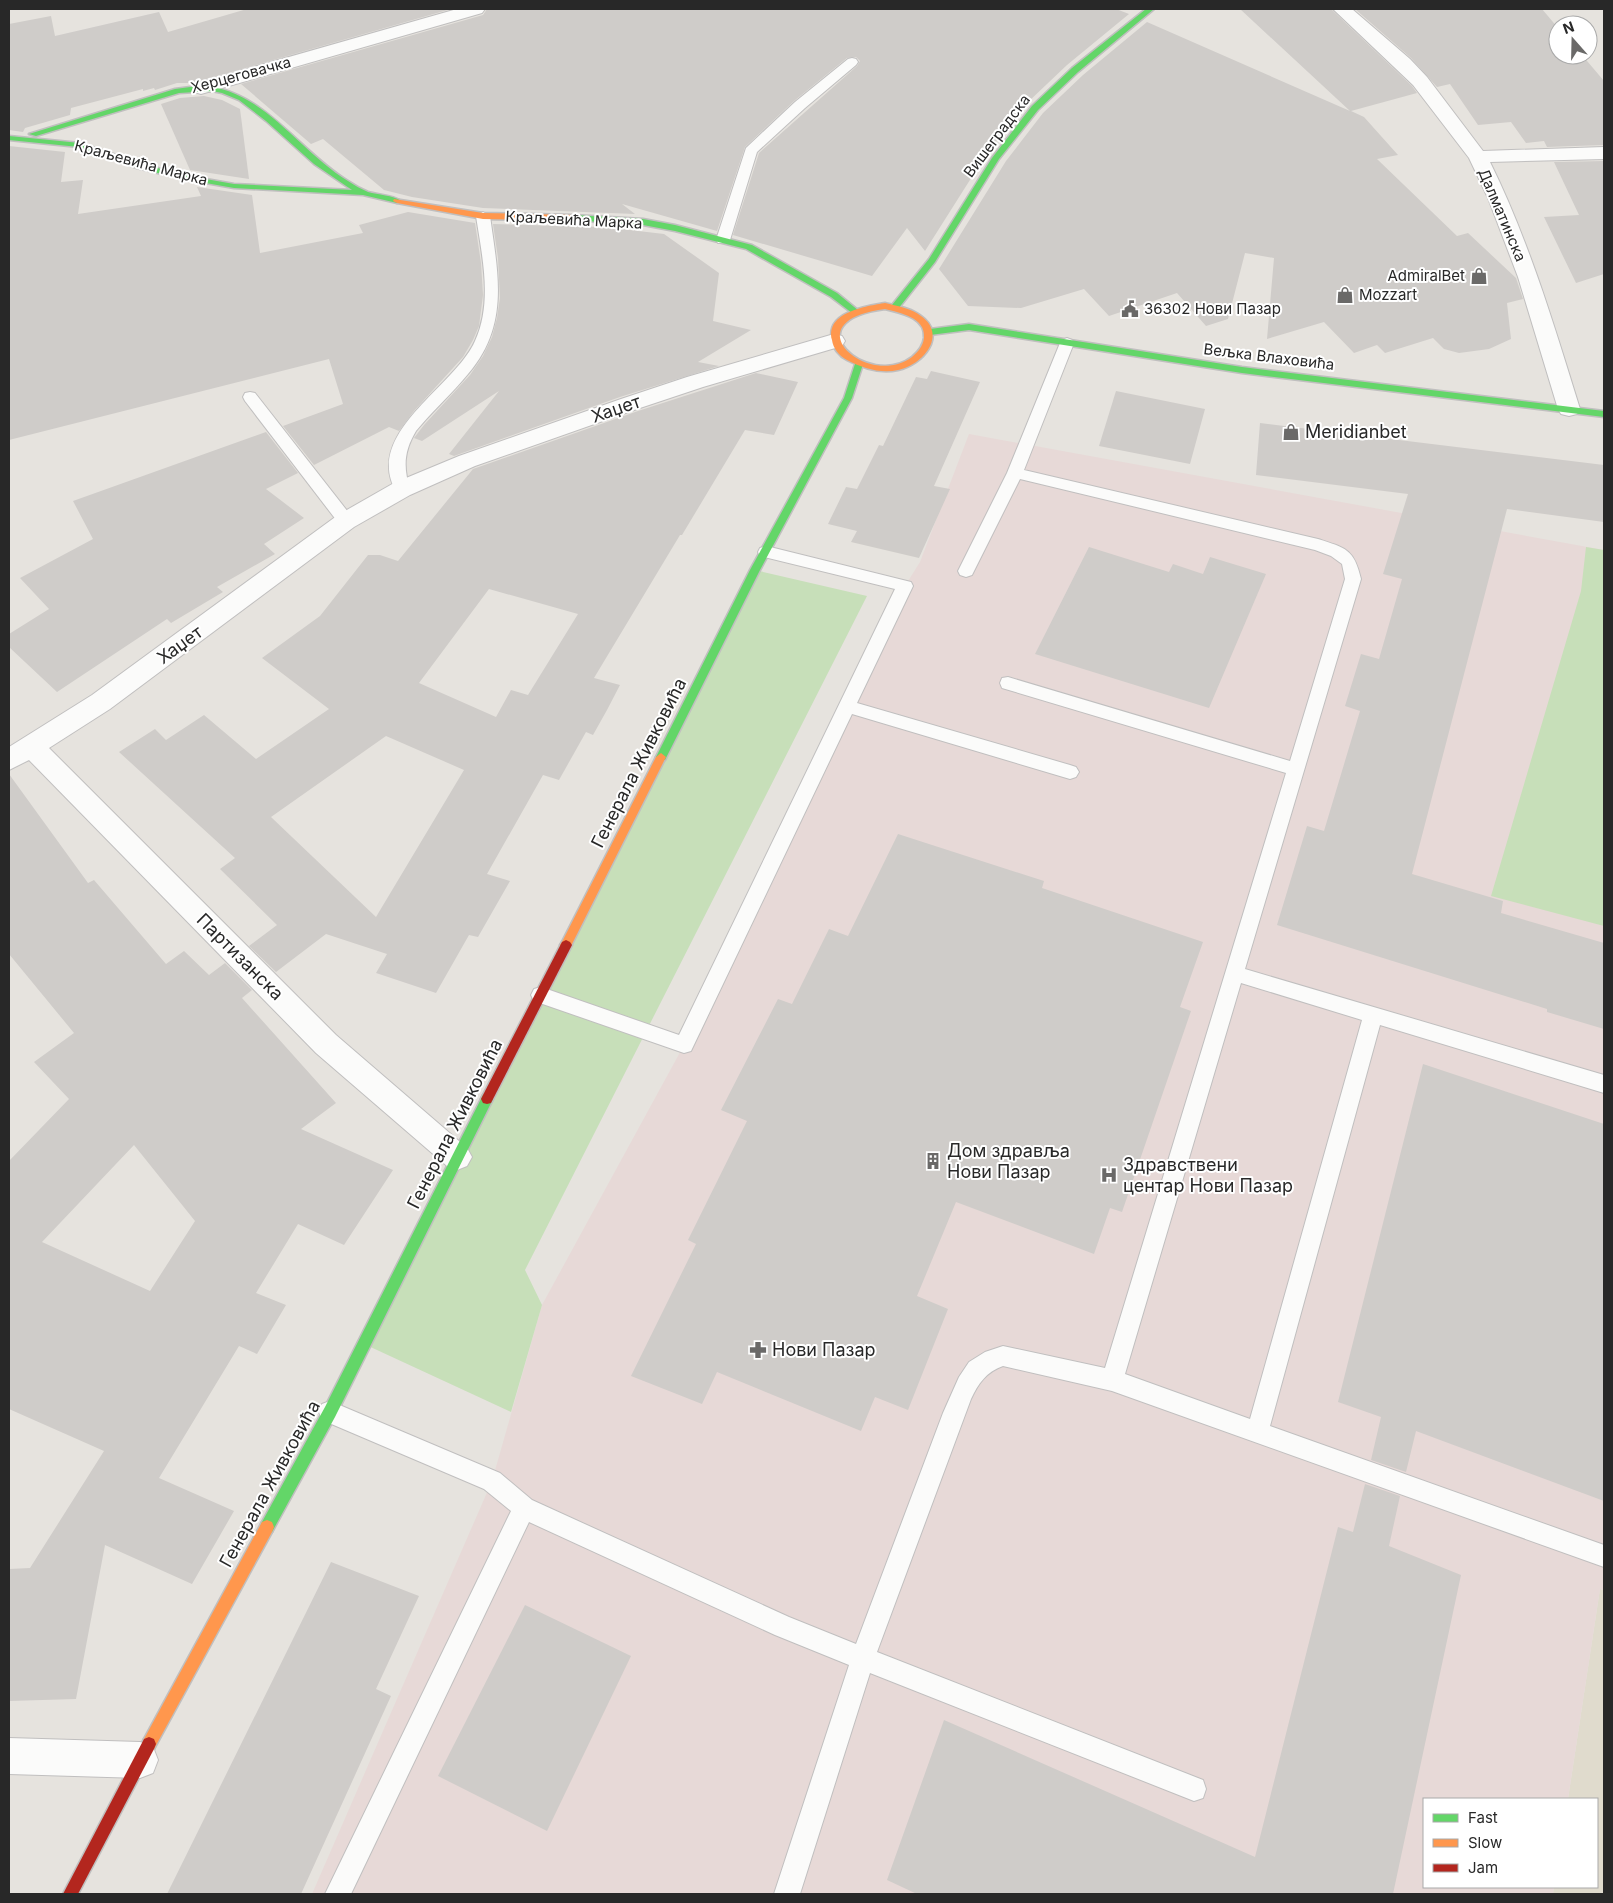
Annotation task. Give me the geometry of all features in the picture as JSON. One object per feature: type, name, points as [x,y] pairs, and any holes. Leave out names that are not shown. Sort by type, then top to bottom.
[{"type":"street","name":"Херцеговачка","points":[[9,145],[15,138],[178,92],[201,88],[476,9]]},
{"type":"street","name":"Вишеградска","points":[[895,307],[932,260],[996,158],[1035,108],[1075,70],[1150,9]]},
{"type":"street","name":"Далматинска","points":[[1342,9],[1384,45],[1420,82],[1478,157],[1498,198],[1528,277],[1569,409]]},
{"type":"street","name":"Краљевића Марка","points":[[201,88],[232,95],[248,104],[323,168],[363,193]]},
{"type":"street","name":"Краљевића Марка","points":[[15,138],[80,144],[140,166],[183,177],[234,186],[363,193],[412,205],[483,216],[604,219],[643,222],[723,240],[749,248],[834,295],[854,311]]},
{"type":"street","points":[[1478,157],[1604,153]]},
{"type":"street","points":[[874,306],[895,307],[922,319],[930,332],[929,346],[919,358],[911,363],[890,368],[874,368],[859,364],[842,354],[834,341],[836,328],[840,321],[854,311],[874,306]]},
{"type":"street","name":"Вељка Влаховића","points":[[930,332],[969,327],[1242,370],[1604,414]]},
{"type":"street","name":"Хаџет","points":[[20,754],[101,702],[346,521],[402,489],[467,461],[629,404],[695,382],[834,341]]},
{"type":"street","name":"Генерала Живковића","points":[[70,1894],[140,1760],[330,1412],[457,1157],[542,996],[766,552],[848,398],[859,364]]},
{"type":"street","name":"Партизанска","points":[[20,754],[326,1044],[457,1157]]},
{"type":"street","points":[[9,1756],[140,1760]]},
{"type":"lane","points":[[723,240],[751,151],[800,105],[852,62]]},
{"type":"lane","name":"Краљевића Марка","points":[[476,356],[489,324],[491,300],[489,260],[483,216]]},
{"type":"lane","points":[[966,571],[1015,473],[1067,343]]},
{"type":"lane","points":[[402,489],[397,473],[397,458],[402,439],[414,422],[476,356]]},
{"type":"lane","points":[[250,398],[346,521]]},
{"type":"lane","points":[[1015,473],[1318,545],[1337,552],[1349,561],[1353,579],[1232,973],[1112,1380]]},
{"type":"lane","points":[[542,996],[684,1045],[906,586],[766,552]]},
{"type":"lane","points":[[1008,683],[1295,768]]},
{"type":"lane","points":[[847,706],[1070,772]]},
{"type":"lane","points":[[1232,973],[1604,1084]]},
{"type":"lane","points":[[1258,1431],[1373,1015]]},
{"type":"lane","points":[[787,1894],[863,1658],[954,1413],[971,1374],[989,1359],[1003,1356],[1112,1380],[1604,1556]]},
{"type":"lane","points":[[330,1412],[492,1481],[524,1508],[782,1627],[1194,1789]]},
{"type":"lane","points":[[338,1894],[524,1508]]},
{"type":"shaded area","name":"Здравствени центар Нови Пазар","points":[[969,434],[1604,550],[1604,1590],[1600,1589],[1568,1798],[1423,1798],[1423,1888],[1554,1888],[1553,1894],[312,1894],[492,1481],[542,1305],[684,1045],[905,586],[920,562]]},
{"type":"shaded area","points":[[1600,1589],[1604,1590],[1604,1894],[1553,1894],[1554,1888],[1598,1888],[1598,1798],[1568,1798]]},
{"type":"green space","points":[[1586,547],[1604,550],[1604,926],[1491,896],[1581,591]]},
{"type":"green space","points":[[755,570],[867,596],[525,1270],[542,1305],[511,1412],[364,1344]]},
{"type":"building","points":[[247,9],[451,9],[193,83],[177,83],[155,90],[154,88],[143,91],[143,89],[71,108],[70,115],[25,128],[23,132],[9,130],[9,24],[51,16],[55,36],[159,12],[168,32]]},
{"type":"building","points":[[487,9],[1116,9],[1129,14],[1067,65],[1027,103],[987,153],[925,251],[907,228],[872,276],[733,235],[759,153],[857,66],[860,61],[856,57],[847,58],[794,101],[745,147],[717,231],[622,204],[635,214],[483,208],[412,197],[384,190],[323,139],[311,144],[241,84],[483,15]]},
{"type":"building","points":[[1240,9],[1331,9],[1412,86],[1417,93],[1351,111],[1364,117],[1398,155],[1377,159],[1457,236],[1468,233],[1516,278],[1523,299],[1507,303],[1511,339],[1489,349],[1459,353],[1444,349],[1433,338],[1385,353],[1377,345],[1354,353],[1324,322],[1267,339],[1274,258],[1245,253],[1228,319],[1206,326],[1177,293],[1109,316],[1084,289],[1021,308],[968,306],[939,269],[1006,161],[1043,113],[1083,75],[1147,22],[1350,111]]},
{"type":"building","points":[[1355,9],[1542,9],[1548,16],[1548,65],[1590,65],[1604,81],[1604,145],[1547,147],[1544,141],[1526,143],[1511,122],[1478,125],[1450,84],[1437,87],[1411,58]]},
{"type":"building","points":[[204,96],[222,100],[240,109],[249,179],[190,170],[161,104],[180,98]]},
{"type":"building","points":[[9,146],[65,152],[61,182],[83,180],[78,214],[201,196],[197,187],[252,195],[260,253],[363,233],[359,225],[408,212],[475,223],[481,263],[483,295],[479,326],[463,357],[414,411],[399,431],[389,427],[314,465],[283,426],[343,404],[329,359],[9,440]]},
{"type":"building","points":[[1604,161],[1604,274],[1576,283],[1544,217],[1579,215],[1554,162]]},
{"type":"building","points":[[493,224],[604,227],[664,234],[719,273],[713,321],[751,330],[698,362],[719,366],[620,397],[454,456],[449,454],[499,391],[422,441],[414,438],[470,375],[483,356],[492,337],[500,298],[498,258]]},
{"type":"building","points":[[931,371],[980,382],[934,486],[950,489],[919,558],[851,542],[857,531],[828,524],[846,487],[857,489],[879,445],[883,446],[916,377],[927,379]]},
{"type":"building","points":[[756,373],[798,382],[774,435],[745,430],[594,678],[620,685],[593,735],[586,732],[559,780],[543,775],[487,874],[510,881],[478,937],[469,935],[436,993],[376,973],[387,954],[326,934],[276,972],[249,946],[277,925],[220,869],[235,858],[119,752],[155,729],[166,740],[204,715],[256,759],[329,709],[262,658],[320,616],[368,555],[380,555],[398,561],[473,469],[638,411]],"holes":[[[489,589],[578,614],[528,695],[511,690],[496,717],[419,683]],[[386,736],[464,770],[376,917],[271,817]]]},
{"type":"building","points":[[1116,391],[1205,409],[1190,464],[1099,446]]},
{"type":"building","points":[[1260,423],[1604,465],[1604,522],[1507,509],[1412,874],[1503,901],[1501,913],[1604,943],[1604,1029],[1547,1012],[1547,1009],[1277,925],[1307,826],[1324,831],[1360,711],[1345,706],[1361,654],[1379,659],[1402,579],[1383,574],[1408,494],[1256,475]]},
{"type":"building","points":[[266,432],[298,473],[266,489],[304,518],[264,544],[275,554],[217,587],[223,592],[171,623],[167,619],[57,692],[9,647],[9,634],[49,609],[20,578],[93,539],[73,501]]},
{"type":"building","points":[[1089,547],[1169,572],[1173,564],[1203,574],[1210,557],[1266,574],[1209,708],[1035,654]]},
{"type":"building","points":[[9,774],[88,883],[94,880],[166,964],[184,951],[209,975],[225,963],[252,990],[242,998],[336,1103],[301,1129],[393,1170],[344,1245],[298,1224],[256,1293],[286,1305],[257,1354],[239,1346],[159,1478],[234,1511],[192,1584],[105,1545],[76,1699],[9,1701],[9,1569],[30,1568],[104,1451],[9,1409],[9,1161],[69,1099],[34,1062],[74,1033],[9,954]],"holes":[[[134,1145],[195,1221],[150,1291],[42,1242]]]},
{"type":"building","name":"Дом здравља Нови Пазар","points":[[898,834],[1044,881],[1042,888],[1203,942],[1180,1007],[1191,1011],[1122,1212],[1110,1208],[1094,1254],[956,1202],[917,1296],[948,1309],[908,1410],[875,1397],[861,1431],[717,1372],[702,1404],[631,1376],[696,1244],[688,1240],[747,1121],[721,1110],[778,999],[792,1004],[829,929],[848,936]]},
{"type":"building","points":[[1423,1064],[1604,1124],[1604,1501],[1416,1431],[1406,1472],[1371,1460],[1381,1417],[1338,1402]]},
{"type":"building","points":[[1365,1484],[1400,1496],[1389,1546],[1461,1575],[1393,1894],[917,1894],[887,1880],[944,1720],[1255,1857],[1338,1527],[1353,1532]]},
{"type":"building","points":[[331,1562],[419,1596],[376,1689],[391,1696],[301,1894],[167,1894]]},
{"type":"building","points":[[525,1605],[631,1656],[547,1831],[438,1776]]},
{"type":"traffic: fast","points":[[895,307],[932,260],[996,158],[1035,108],[1075,70],[1150,9]]},
{"type":"traffic: fast","points":[[33,134],[178,91],[218,90],[231,94],[251,105],[317,163],[362,192]]},
{"type":"traffic: fast","points":[[9,138],[80,145],[140,166],[183,177],[234,186],[363,193],[397,201]]},
{"type":"traffic: fast","points":[[573,218],[643,222],[675,228],[749,247],[834,295],[855,311]]},
{"type":"traffic: fast","points":[[930,332],[969,327],[1242,370],[1604,414]]},
{"type":"traffic: fast","points":[[661,757],[755,570],[848,398],[859,364]]},
{"type":"traffic: fast","points":[[267,1527],[330,1412],[487,1099]]},
{"type":"traffic: slow","points":[[397,201],[483,216],[573,218]]},
{"type":"traffic: slow","points":[[885,306],[907,312],[923,322],[929,336],[924,350],[910,363],[892,368],[860,364],[846,356],[837,346],[835,336],[839,325],[848,315],[864,309],[885,306]]},
{"type":"traffic: slow","points":[[566,945],[661,757]]},
{"type":"traffic: slow","points":[[149,1744],[267,1527]]},
{"type":"traffic: jam","points":[[487,1099],[566,945]]},
{"type":"traffic: jam","points":[[70,1894],[149,1744]]},
{"type":"place","name":"AdmiralBet","points":[[1479,276]]},
{"type":"place","name":"Mozzart","points":[[1345,295]]},
{"type":"place","name":"36302 Нови Пазар","points":[[1130,309]]},
{"type":"place","name":"Meridianbet","points":[[1291,432]]},
{"type":"place","name":"Дом здравља Нови Пазар","points":[[933,1161]]},
{"type":"place","name":"Здравствени центар Нови Пазар","points":[[1109,1175]]},
{"type":"place","name":"Нови Пазар","points":[[758,1350]]}]
